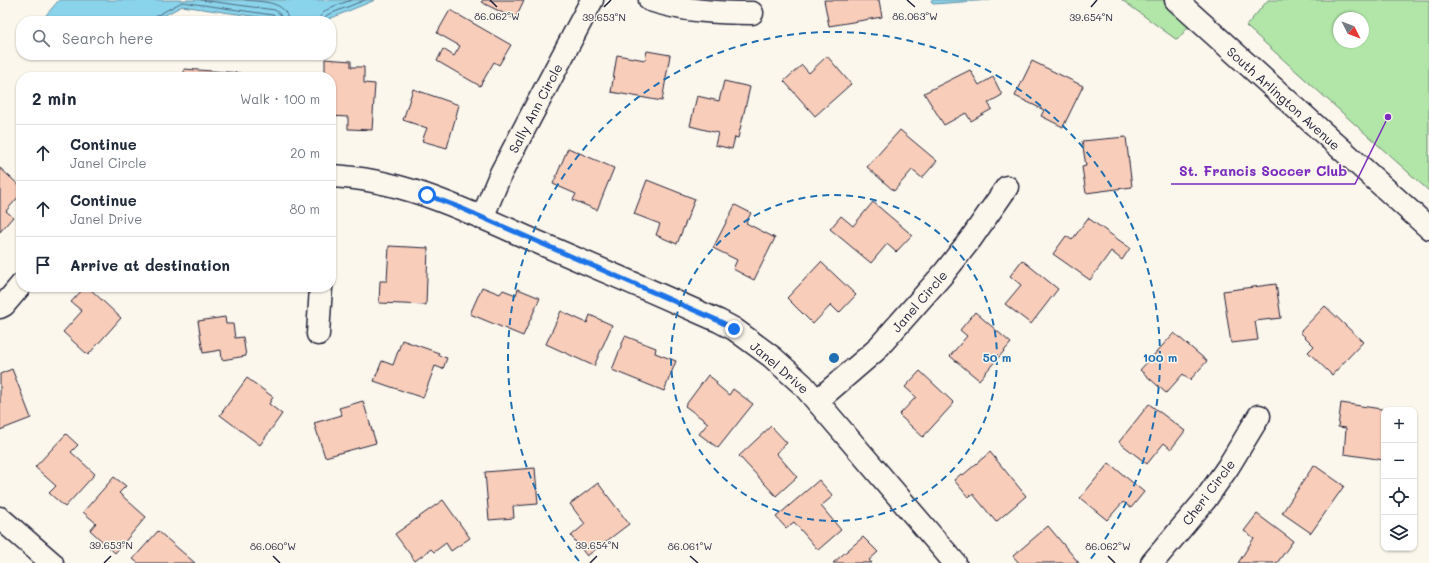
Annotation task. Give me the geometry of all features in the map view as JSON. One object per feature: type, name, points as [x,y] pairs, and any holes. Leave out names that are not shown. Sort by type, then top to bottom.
[{"type":"street","name":"Sally Ann Circle","points":[[482,218],[501,173],[592,0]]},
{"type":"street","points":[[650,0],[670,6],[711,12],[752,13]]},
{"type":"street","name":"South Arlington Avenue","points":[[1176,0],[1429,228]]},
{"type":"street","points":[[336,176],[352,177],[398,186],[436,198],[482,218]]},
{"type":"street","name":"Janel Circle","points":[[817,401],[875,350],[944,273],[970,240],[1007,187]]},
{"type":"street","name":"Janel Drive","points":[[482,218],[734,329],[772,357],[796,378],[955,563]]},
{"type":"street","points":[[0,308],[16,290]]},
{"type":"street","points":[[318,334],[321,292]]},
{"type":"street","name":"Cheri Circle","points":[[1152,563],[1205,500],[1228,467],[1259,416]]},
{"type":"street","points":[[0,518],[52,563]]},
{"type":"green space","points":[[1122,0],[1163,0],[1190,25],[1177,40]]},
{"type":"green space","points":[[1268,0],[1429,0],[1429,191],[1246,26]]},
{"type":"water","points":[[59,0],[375,0],[336,16],[251,16],[182,6],[163,16],[45,16]]},
{"type":"water","points":[[931,0],[990,0],[933,4]]},
{"type":"building","points":[[483,0],[524,0],[515,19],[481,2]]},
{"type":"building","points":[[824,0],[879,0],[882,17],[829,26]]},
{"type":"building","points":[[450,10],[511,45],[499,65],[494,62],[480,86],[437,61],[443,49],[454,56],[460,46],[437,33]]},
{"type":"building","points":[[647,51],[670,55],[662,101],[611,92],[617,55],[645,60]]},
{"type":"building","points":[[827,56],[851,84],[815,116],[784,81],[802,65],[809,73]]},
{"type":"building","points":[[325,60],[351,61],[351,67],[364,67],[364,83],[375,84],[372,130],[348,129],[348,117],[336,116],[336,72],[325,72]]},
{"type":"building","points":[[1032,61],[1083,86],[1063,127],[1041,116],[1044,110],[1015,96]]},
{"type":"building","points":[[184,69],[226,72],[184,72]]},
{"type":"building","points":[[970,70],[979,85],[993,77],[1002,95],[988,103],[992,109],[971,121],[966,113],[944,125],[924,93]]},
{"type":"building","points":[[724,81],[750,87],[738,138],[735,137],[732,149],[715,145],[718,133],[690,126],[697,96],[719,101]]},
{"type":"building","points":[[413,89],[459,105],[447,148],[422,141],[427,128],[403,120]]},
{"type":"building","points":[[900,130],[937,161],[922,178],[912,170],[894,191],[867,167]]},
{"type":"building","points":[[1126,137],[1132,187],[1086,193],[1082,167],[1086,166],[1082,141]]},
{"type":"building","points":[[568,148],[614,168],[597,210],[573,200],[576,194],[553,184]]},
{"type":"building","points":[[0,168],[16,182],[16,200],[6,211],[13,217],[0,232]]},
{"type":"building","points":[[647,180],[695,199],[677,244],[656,235],[660,224],[634,214]]},
{"type":"building","points":[[873,202],[912,235],[896,252],[887,244],[871,263],[830,229],[841,216],[853,226]]},
{"type":"building","points":[[735,205],[751,213],[746,223],[775,238],[754,280],[733,269],[737,260],[713,248]]},
{"type":"building","points":[[1088,218],[1130,248],[1122,260],[1111,251],[1090,280],[1053,254],[1066,236],[1072,240]]},
{"type":"building","points":[[389,246],[428,248],[426,305],[379,303],[380,281],[387,281]]},
{"type":"building","points":[[1022,260],[1058,289],[1031,324],[1005,304],[1021,285],[1010,276]]},
{"type":"building","points":[[821,262],[856,295],[839,313],[831,305],[813,324],[787,298]]},
{"type":"building","points":[[1276,284],[1281,318],[1255,321],[1258,340],[1231,343],[1223,291]]},
{"type":"building","points":[[482,287],[500,294],[503,290],[516,295],[518,289],[540,298],[523,336],[470,314]]},
{"type":"building","points":[[80,292],[93,292],[121,318],[88,355],[63,332],[82,311],[71,302]]},
{"type":"building","points":[[1325,306],[1363,342],[1332,375],[1308,352],[1314,346],[1300,332]]},
{"type":"building","points":[[561,311],[587,323],[590,315],[612,325],[594,366],[546,344]]},
{"type":"building","points":[[975,312],[1011,343],[979,380],[950,356],[967,336],[960,330]]},
{"type":"building","points":[[225,317],[226,324],[233,324],[235,338],[243,337],[246,356],[222,360],[221,350],[203,353],[198,321]]},
{"type":"building","points":[[1174,333],[1207,361],[1190,380],[1183,374],[1166,393],[1140,370]]},
{"type":"building","points":[[625,336],[656,348],[655,353],[676,361],[664,391],[612,370]]},
{"type":"building","points":[[402,340],[439,353],[438,355],[447,358],[443,369],[435,366],[423,398],[374,381],[382,361],[393,365]]},
{"type":"building","points":[[12,369],[31,418],[0,430],[0,374]]},
{"type":"building","points":[[920,371],[954,403],[923,437],[899,415],[916,397],[905,387]]},
{"type":"building","points":[[708,375],[729,395],[733,389],[753,404],[718,448],[699,434],[708,423],[685,406]]},
{"type":"building","points":[[247,378],[273,397],[269,404],[282,414],[260,445],[220,415]]},
{"type":"building","points":[[363,401],[376,443],[325,457],[314,423],[342,415],[339,408]]},
{"type":"building","points":[[1341,403],[1381,409],[1381,460],[1344,454],[1346,428],[1338,427]]},
{"type":"building","points":[[1149,404],[1185,431],[1171,449],[1164,443],[1147,464],[1119,442]]},
{"type":"building","points":[[771,426],[787,443],[776,453],[797,477],[776,496],[739,456]]},
{"type":"building","points":[[66,434],[78,445],[71,452],[95,474],[65,507],[49,493],[56,486],[35,467]]},
{"type":"building","points":[[990,452],[1026,496],[996,522],[973,494],[968,497],[954,480],[961,474],[963,475]]},
{"type":"building","points":[[1109,463],[1144,492],[1131,508],[1123,502],[1107,520],[1080,498]]},
{"type":"building","points":[[1314,465],[1344,486],[1311,533],[1282,513]]},
{"type":"building","points":[[535,468],[538,504],[513,506],[514,518],[489,520],[485,472]]},
{"type":"building","points":[[114,477],[126,486],[119,493],[146,517],[115,553],[90,530],[96,523],[83,512]]},
{"type":"building","points":[[819,480],[833,496],[821,506],[841,530],[818,550],[794,522],[786,528],[776,517]]},
{"type":"building","points":[[598,483],[629,524],[587,556],[571,536],[585,524],[570,504]]},
{"type":"building","points":[[443,500],[470,538],[451,551],[446,543],[434,552],[431,549],[415,561],[395,534]]},
{"type":"building","points":[[1257,514],[1293,541],[1277,563],[1238,563],[1254,538],[1244,531]]},
{"type":"building","points":[[1048,526],[1079,563],[1019,563],[1013,556]]},
{"type":"building","points":[[158,531],[195,563],[138,563],[133,559]]},
{"type":"building","points":[[863,537],[878,552],[869,560],[872,563],[833,563]]},
{"type":"place","name":"St. Francis Soccer Club","points":[[1388,117]]},
{"type":"route","points":[[427,195],[456,206],[719,321],[734,329]]}]
